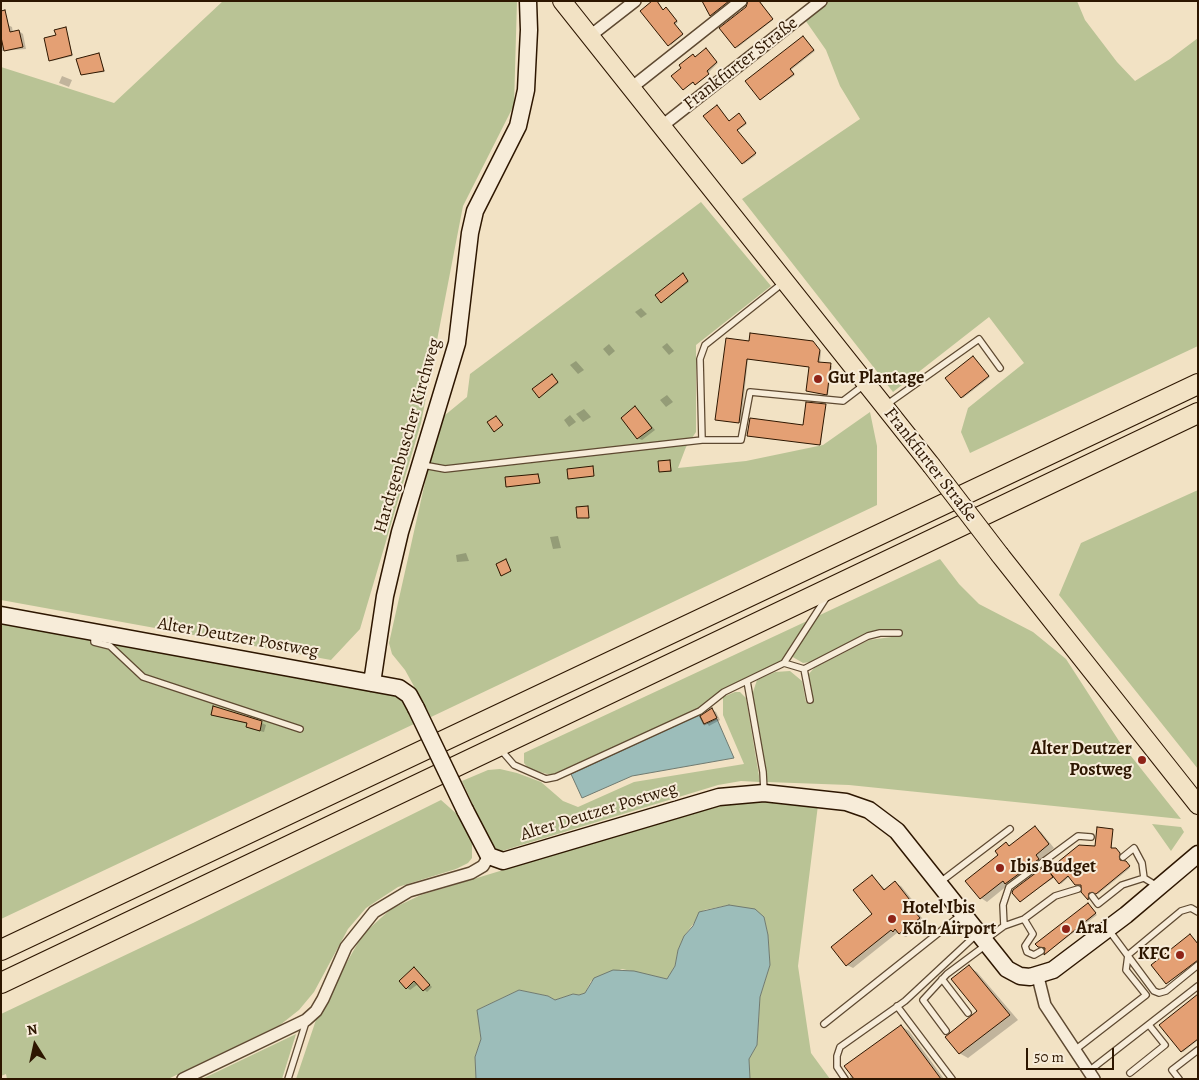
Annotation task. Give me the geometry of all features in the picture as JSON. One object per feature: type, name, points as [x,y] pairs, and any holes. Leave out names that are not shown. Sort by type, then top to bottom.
[{"type":"highway","points":[[1,950],[1198,384]]},
{"type":"highway","points":[[1,983],[1089,467],[1198,413]]},
{"type":"highway","points":[[1089,467],[1198,428]]},
{"type":"main road","name":"Frankfurter Straße","points":[[562,1],[785,280],[1198,805]]},
{"type":"street","name":"Hardtgenbuscher Kirchweg","points":[[372,682],[384,596],[400,532],[457,343],[470,233],[475,211],[518,126],[526,90],[528,1]]},
{"type":"street","points":[[590,36],[635,1]]},
{"type":"street","points":[[631,88],[741,1]]},
{"type":"street","name":"Frankfurter Straße","points":[[662,126],[821,1]]},
{"type":"street","name":"Alter Deutzer Postweg","points":[[1,615],[399,688],[409,696],[416,708],[489,856],[503,861],[704,801],[764,793],[846,802],[869,810],[897,831],[1007,969],[1020,976],[1038,977]]},
{"type":"street","points":[[1092,1075],[1045,1005],[1038,977],[1053,970],[1108,928],[1198,854]]},
{"type":"street","points":[[183,1079],[306,1020],[316,1011],[323,999],[346,947],[374,912],[409,891],[471,874],[483,866],[489,856]]},
{"type":"lane","points":[[702,440],[700,359],[705,345],[785,280]]},
{"type":"lane","points":[[884,406],[979,339],[1000,368]]},
{"type":"lane","points":[[420,465],[444,469],[702,440],[741,440],[750,392],[843,401],[866,384]]},
{"type":"lane","points":[[499,746],[514,765],[546,779],[556,777],[700,711],[724,692],[784,663],[833,588]]},
{"type":"lane","points":[[94,632],[94,642],[110,646],[143,677],[300,729]]},
{"type":"lane","points":[[784,663],[804,668],[868,636],[880,633],[899,633]]},
{"type":"lane","points":[[804,668],[810,700]]},
{"type":"lane","points":[[747,681],[763,772],[764,793]]},
{"type":"lane","points":[[939,883],[1010,829]]},
{"type":"lane","points":[[1004,926],[1003,906],[1009,887],[1078,836],[1091,837]]},
{"type":"lane","points":[[1123,858],[1134,848],[1142,863],[1144,878],[1159,888]]},
{"type":"lane","points":[[1092,908],[1122,885],[1144,878]]},
{"type":"lane","points":[[845,1079],[837,1067],[836,1056],[840,1047],[905,1001],[983,939],[1004,926],[1024,919],[1054,896],[1078,889]]},
{"type":"lane","points":[[1092,896],[1098,904]]},
{"type":"lane","points":[[1075,1050],[1102,1031],[1146,995],[1126,970],[1128,955],[1181,911],[1190,908],[1198,912]]},
{"type":"lane","points":[[824,1024],[963,914]]},
{"type":"lane","points":[[1024,919],[1033,934],[1025,946],[1027,952],[1034,955],[1041,951]]},
{"type":"lane","points":[[1108,928],[1154,991],[1159,993],[1166,991],[1198,965]]},
{"type":"lane","points":[[946,1031],[923,1000],[983,939]]},
{"type":"lane","points":[[942,979],[968,1013]]},
{"type":"lane","points":[[1092,1075],[1149,1025],[1198,986]]},
{"type":"lane","points":[[897,1006],[952,1079]]},
{"type":"lane","points":[[288,1079],[306,1020]]},
{"type":"lane","points":[[1130,1073],[1165,1045],[1149,1025]]},
{"type":"lane","points":[[1179,1079],[1172,1070],[1198,1050]]},
{"type":"green space","points":[[223,1],[517,1],[514,105],[463,206],[421,423],[360,629],[331,660],[1,600],[1,67],[114,103]]},
{"type":"green space","points":[[825,1],[1077,1],[1085,20],[1117,62],[1135,81],[1170,59],[1198,38],[1198,346],[970,453],[961,432],[968,408],[1024,363],[989,317],[893,392],[742,199],[860,119],[840,86],[826,50],[803,17]]},
{"type":"green space","points":[[701,202],[771,286],[696,345],[696,432],[686,447],[678,468],[746,461],[823,445],[870,412],[877,446],[877,505],[431,717],[405,670],[392,654],[389,643],[439,420],[467,397],[470,374]]},
{"type":"green space","points":[[1198,490],[1198,769],[1059,595],[1081,543]]},
{"type":"green space","points":[[940,559],[959,584],[979,604],[1033,632],[1066,659],[1119,741],[1181,819],[849,785],[767,782],[752,695],[757,680],[775,672],[790,671],[802,681],[806,702],[812,704],[808,675],[814,668],[869,640],[899,636],[899,630],[882,630],[864,634],[822,658],[810,662],[803,663],[791,656],[715,695],[697,709],[551,775],[529,769],[524,763],[524,753]]},
{"type":"green space","points":[[1,620],[398,696],[411,709],[408,712],[414,724],[1,919]]},
{"type":"green space","points":[[740,692],[746,698],[760,782],[741,781],[718,785],[502,851],[494,848],[491,844],[462,781],[488,770],[500,769],[541,782],[563,801],[578,807],[634,782],[744,764],[723,715],[723,697]]},
{"type":"green space","points":[[441,800],[458,815],[472,843],[472,858],[468,863],[456,869],[398,887],[366,908],[348,929],[314,992],[299,1010],[280,1025],[168,1079],[7,1079],[6,1074],[1,1076],[1,1014],[193,923]]},
{"type":"green space","points":[[762,800],[818,805],[798,966],[811,1053],[830,1079],[750,1079],[749,1059],[757,1045],[760,997],[770,965],[768,935],[764,917],[729,905],[704,910],[684,936],[678,950],[675,966],[667,979],[622,969],[591,981],[585,993],[579,995],[573,994],[555,1000],[548,996],[519,990],[477,1010],[481,1039],[475,1057],[476,1079],[296,1079],[319,1011],[363,934],[391,909],[421,895],[707,808]]},
{"type":"green space","points":[[1152,824],[1181,827],[1184,832],[1171,851]]},
{"type":"green space","points":[[296,1034],[282,1079],[202,1079]]},
{"type":"water","points":[[699,715],[704,725],[717,719],[734,758],[632,776],[582,798],[571,774]]},
{"type":"water","points":[[729,905],[755,909],[764,917],[768,935],[770,965],[760,997],[757,1045],[749,1059],[750,1079],[476,1079],[475,1057],[481,1039],[477,1010],[519,990],[548,996],[555,1000],[573,994],[579,995],[585,993],[594,978],[613,970],[634,971],[667,979],[675,966],[678,950],[684,936],[693,926],[699,912]]},
{"type":"building","points":[[652,1],[657,1],[663,10],[666,7],[677,21],[674,23],[683,34],[668,46],[640,11]]},
{"type":"building","points":[[702,1],[729,1],[710,16]]},
{"type":"building","points":[[748,1],[759,1],[773,19],[735,48],[719,28],[746,7]]},
{"type":"building","points":[[5,10],[10,32],[19,30],[23,47],[4,51],[1,37],[1,11]]},
{"type":"building","points":[[66,27],[72,55],[49,61],[44,38],[56,35],[54,30]]},
{"type":"building","points":[[803,36],[814,50],[790,69],[794,74],[760,100],[745,81]]},
{"type":"building","points":[[706,48],[717,62],[707,71],[709,74],[695,85],[693,82],[683,90],[671,76],[681,68],[679,65],[693,54],[695,57]]},
{"type":"building","points":[[99,53],[104,71],[81,75],[76,59]]},
{"type":"building","points":[[717,105],[729,121],[739,113],[746,123],[737,130],[756,153],[742,164],[703,116]]},
{"type":"building","points":[[683,273],[688,281],[661,303],[655,295]]},
{"type":"building","points":[[750,333],[813,341],[820,350],[818,362],[831,363],[827,395],[806,391],[809,367],[747,359],[739,423],[715,420],[726,338],[749,341]]},
{"type":"building","points":[[973,356],[989,376],[961,398],[945,378]]},
{"type":"building","points":[[552,374],[558,382],[539,398],[532,389]]},
{"type":"building","points":[[806,402],[826,404],[820,445],[747,436],[750,418],[803,425]]},
{"type":"building","points":[[635,406],[652,428],[637,439],[621,418]]},
{"type":"building","points":[[496,416],[503,425],[494,432],[487,422]]},
{"type":"building","points":[[670,460],[671,471],[659,472],[658,461]]},
{"type":"building","points":[[593,466],[594,476],[568,479],[567,469]]},
{"type":"building","points":[[538,474],[540,483],[506,487],[505,477]]},
{"type":"building","points":[[588,506],[589,518],[577,518],[576,507]]},
{"type":"building","points":[[506,559],[511,571],[501,576],[496,564]]},
{"type":"building","points":[[213,706],[262,721],[260,731],[246,727],[247,723],[211,715]]},
{"type":"building","points":[[712,708],[717,718],[704,724],[700,716]]},
{"type":"building","name":"Ibis Budget","points":[[1035,826],[1049,844],[1036,855],[1039,859],[1005,884],[1003,881],[980,899],[965,881],[998,855],[995,851],[1006,842],[1009,846]]},
{"type":"building","points":[[1097,827],[1113,829],[1111,848],[1116,848],[1120,853],[1120,860],[1126,861],[1130,866],[1096,894],[1089,893],[1088,900],[1081,892],[1081,885],[1075,885],[1068,876],[1059,884],[1048,870],[1079,845],[1095,846]]},
{"type":"building","points":[[1045,866],[1053,877],[1020,902],[1012,893],[1013,890]]},
{"type":"building","name":"Hotel Ibis Köln Airport","points":[[872,875],[884,890],[895,881],[913,904],[910,906],[920,918],[899,934],[895,929],[893,932],[891,930],[846,966],[831,947],[872,914],[853,890]]},
{"type":"building","name":"Aral","points":[[1088,903],[1096,913],[1044,955],[1045,948],[1038,947],[1035,944]]},
{"type":"building","name":"KFC","points":[[1190,934],[1198,944],[1198,960],[1166,984],[1151,965]]},
{"type":"building","points":[[969,965],[1010,1015],[959,1054],[945,1037],[977,1011],[951,979]]},
{"type":"building","points":[[414,967],[430,985],[423,991],[414,981],[406,989],[399,981]]},
{"type":"building","points":[[1198,994],[1198,1039],[1181,1052],[1159,1025]]},
{"type":"building","points":[[901,1025],[941,1079],[854,1079],[844,1066]]},
{"type":"place","name":"Gut Plantage","points":[[818,379]]},
{"type":"place","name":"Alter Deutzer Postweg","points":[[1142,760]]},
{"type":"place","name":"Ibis Budget","points":[[1000,868]]},
{"type":"place","name":"Hotel Ibis Köln Airport","points":[[892,919]]},
{"type":"place","name":"Aral","points":[[1066,929]]},
{"type":"place","name":"KFC","points":[[1180,955]]}]
